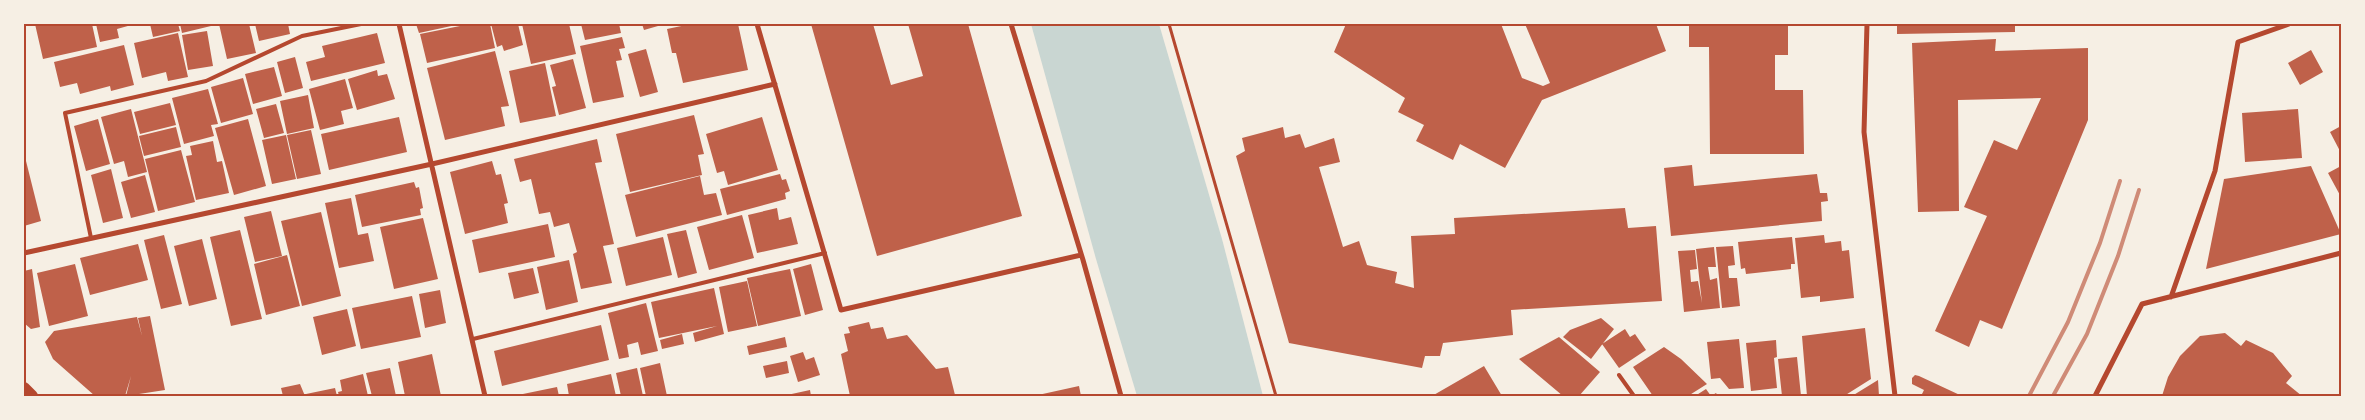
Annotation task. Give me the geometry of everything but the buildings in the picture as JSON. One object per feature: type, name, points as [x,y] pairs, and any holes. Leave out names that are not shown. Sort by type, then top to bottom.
[{"type":"main road","points":[[24,388],[32,396]]},
{"type":"street","points":[[399,24],[486,396]]},
{"type":"street","points":[[757,24],[841,310],[1081,255]]},
{"type":"street","points":[[1011,24],[1081,255],[1121,396]]},
{"type":"street","points":[[1867,24],[1864,132],[1895,396]]},
{"type":"street","points":[[2171,297],[2216,171],[2238,42],[2289,24]]},
{"type":"street","points":[[24,253],[432,164],[774,84]]},
{"type":"street","points":[[2095,396],[2142,304],[2341,253]]},
{"type":"lane","points":[[91,238],[65,113],[206,81],[302,36],[361,24]]},
{"type":"lane","points":[[473,339],[825,253]]},
{"type":"lane","points":[[1619,376],[1634,396]]},
{"type":"path","points":[[1169,24],[1276,396]]},
{"type":"shaded area","points":[[1031,24],[1159,24],[1222,239],[1263,396],[1137,396],[1096,259]]},
{"type":"railway","points":[[2029,396],[2068,322],[2100,243],[2120,181]]},
{"type":"railway","points":[[2053,396],[2087,334],[2118,256],[2139,190]]}]
